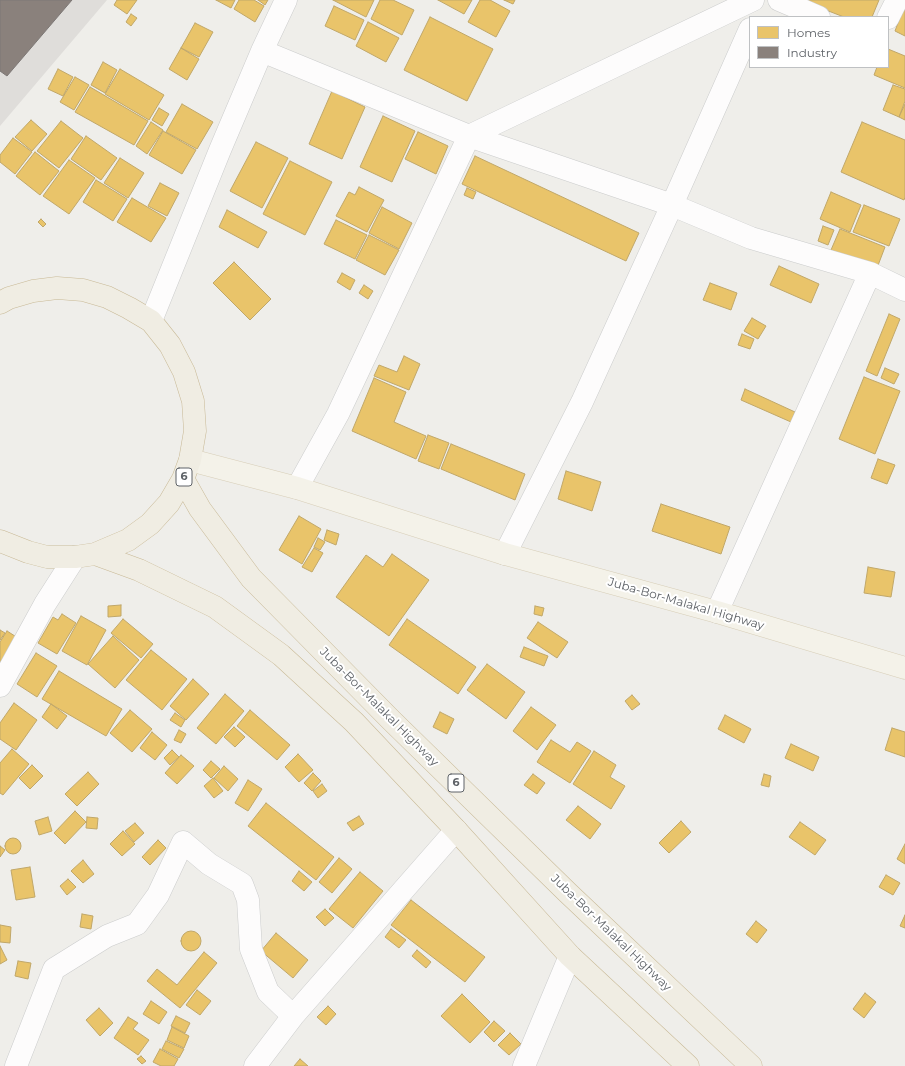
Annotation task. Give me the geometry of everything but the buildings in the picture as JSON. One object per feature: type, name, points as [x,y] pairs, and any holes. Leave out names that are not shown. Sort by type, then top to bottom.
[{"type":"highway","name":"6","points":[[0,303],[9,298],[33,291],[58,288],[83,290],[107,297],[151,321],[170,345],[184,372],[193,401],[195,431],[186,470],[169,503],[150,524],[128,540],[85,555],[47,557],[28,552],[0,541]]},
{"type":"highway","name":"Juba-Bor-Malakal Highway","points":[[186,470],[200,509],[251,578],[391,720],[551,876],[751,1066]]},
{"type":"highway","name":"6","points":[[85,555],[139,570],[216,607],[281,655],[354,722],[456,830],[570,956],[688,1066]]},
{"type":"main road","name":"Juba-Bor-Malakal Highway","points":[[186,470],[297,488],[505,554],[717,612],[905,668]]},
{"type":"street","points":[[151,321],[220,150],[262,51],[286,0]]},
{"type":"street","points":[[297,488],[338,414],[469,136],[754,0]]},
{"type":"street","points":[[755,16],[763,0]]},
{"type":"street","points":[[779,0],[817,16]]},
{"type":"street","points":[[889,16],[897,0]]},
{"type":"street","points":[[505,554],[582,402],[749,31]]},
{"type":"street","points":[[262,51],[469,136],[672,205],[751,238],[870,273],[905,290]]},
{"type":"street","points":[[717,612],[870,273]]},
{"type":"street","points":[[0,686],[45,604],[85,555]]},
{"type":"street","points":[[255,1066],[293,1016],[456,830]]},
{"type":"street","points":[[16,1066],[54,969],[107,936],[137,924],[158,895],[183,842],[209,864],[242,884],[248,900],[251,949],[268,992],[293,1016]]},
{"type":"street","points":[[524,1066],[570,956]]},
{"type":"shaded area","points":[[0,0],[107,0],[0,126]]}]
